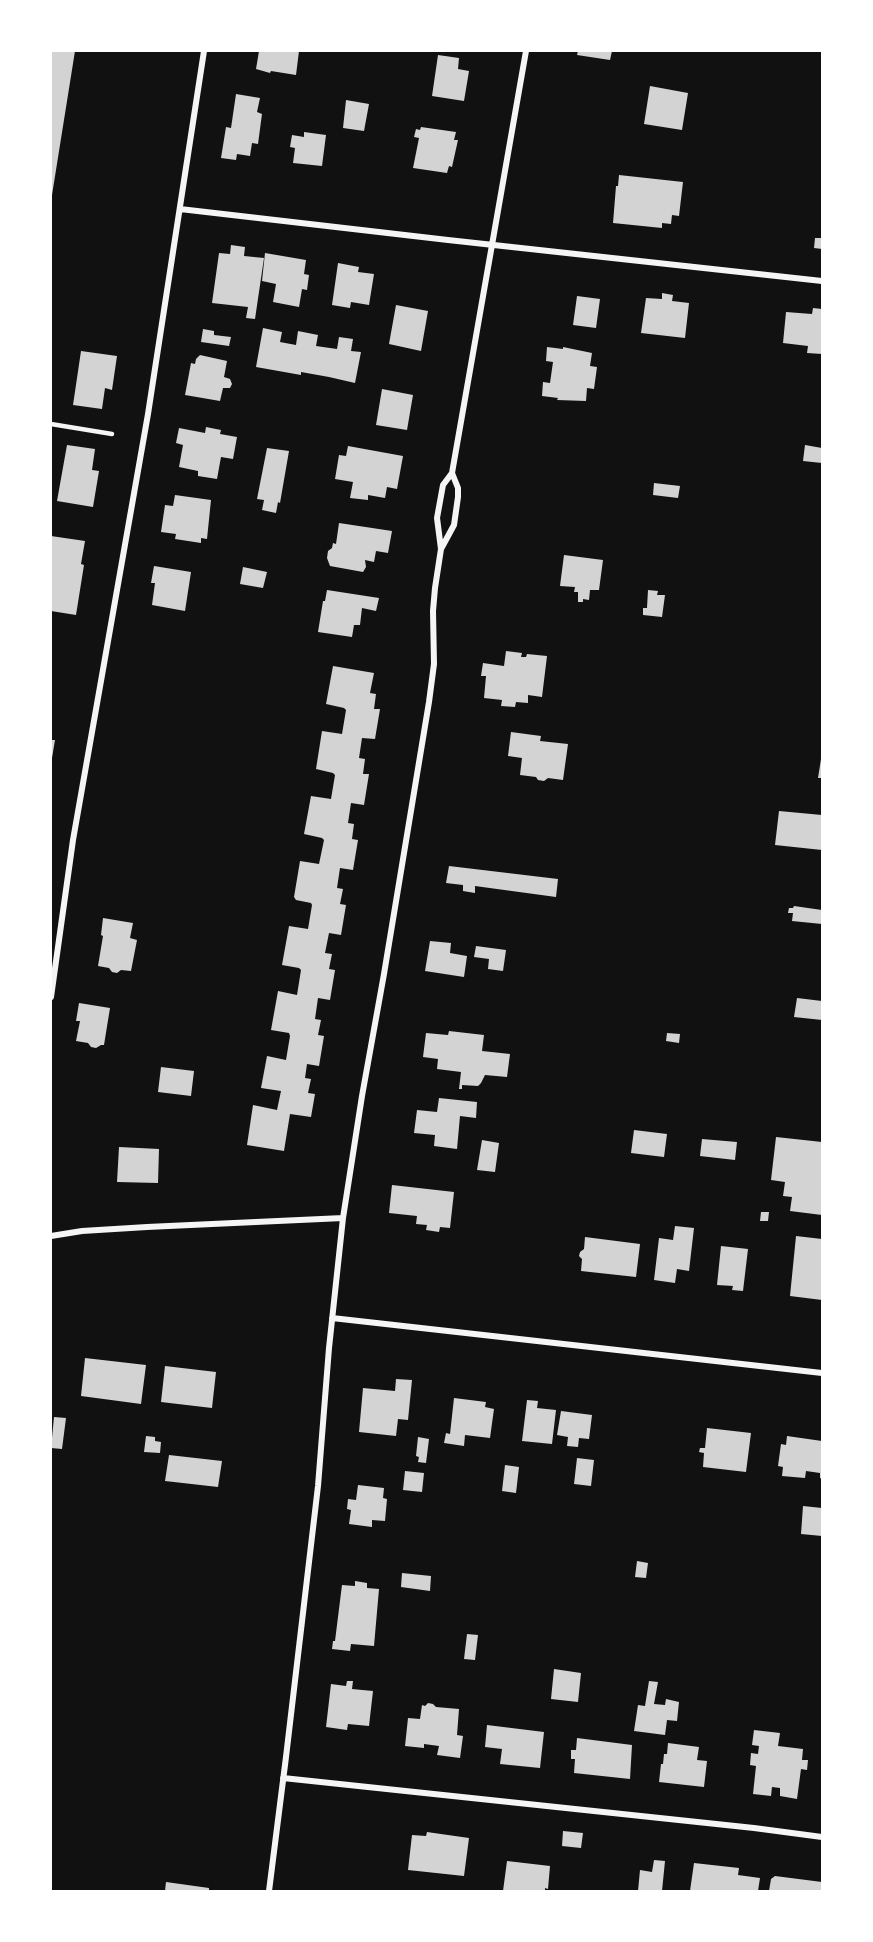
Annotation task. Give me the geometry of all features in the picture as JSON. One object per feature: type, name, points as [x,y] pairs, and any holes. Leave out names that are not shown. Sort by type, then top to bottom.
[{"type":"street","points":[[51,997],[74,840],[148,414],[204,51]]},
{"type":"street","points":[[269,1891],[318,1486],[343,1218],[434,664],[435,588],[441,549],[437,518],[443,485],[452,473],[526,51]]},
{"type":"street","points":[[180,208],[822,281]]},
{"type":"street","points":[[441,549],[454,525],[458,488],[452,473]]},
{"type":"street","points":[[51,1236],[147,1227],[343,1218]]},
{"type":"street","points":[[332,1318],[822,1373]]},
{"type":"street","points":[[283,1778],[822,1837]]},
{"type":"lane","points":[[51,424],[112,434]]},
{"type":"building","points":[[51,51],[75,51],[52,195],[51,194]]},
{"type":"building","points":[[259,51],[299,51],[296,75],[271,71],[270,73],[256,69]]},
{"type":"building","points":[[578,51],[612,51],[610,60],[577,55]]},
{"type":"building","points":[[438,55],[459,58],[458,69],[469,71],[464,101],[432,96]]},
{"type":"building","points":[[650,86],[688,93],[682,130],[644,124]]},
{"type":"building","points":[[236,94],[260,98],[257,112],[262,114],[258,144],[252,143],[250,156],[237,154],[236,160],[221,158],[226,127],[231,128]]},
{"type":"building","points":[[346,100],[369,104],[364,131],[343,128]]},
{"type":"building","points":[[421,127],[456,132],[454,140],[458,140],[452,167],[449,166],[447,173],[413,168],[419,138],[414,137],[416,129],[420,130]]},
{"type":"building","points":[[304,132],[326,135],[322,166],[293,163],[295,148],[290,147],[292,135],[304,137]]},
{"type":"building","points":[[619,175],[683,182],[679,216],[672,215],[671,224],[662,223],[662,228],[613,223]]},
{"type":"building","points":[[815,238],[822,238],[822,249],[814,248]]},
{"type":"building","points":[[231,245],[245,247],[244,256],[264,258],[255,319],[246,318],[248,307],[212,303],[219,253],[230,254]]},
{"type":"building","points":[[265,253],[306,260],[304,274],[309,275],[307,290],[302,289],[299,307],[273,302],[276,284],[262,281]]},
{"type":"building","points":[[338,263],[359,267],[358,272],[374,274],[369,305],[351,302],[350,308],[332,305]]},
{"type":"building","points":[[662,293],[673,295],[672,301],[689,303],[685,338],[641,333],[646,298],[662,299]]},
{"type":"building","points":[[577,296],[600,299],[596,328],[573,325]]},
{"type":"building","points":[[396,305],[428,311],[421,351],[389,344]]},
{"type":"building","points":[[813,308],[822,309],[822,354],[807,353],[808,346],[783,343],[786,312],[812,314]]},
{"type":"building","points":[[263,328],[282,332],[280,342],[296,345],[298,331],[318,335],[316,346],[337,349],[339,337],[353,339],[351,351],[361,352],[355,383],[301,372],[301,375],[256,367]]},
{"type":"building","points":[[203,329],[214,331],[214,335],[231,337],[229,346],[201,342]]},
{"type":"building","points":[[547,347],[563,349],[563,347],[592,353],[590,366],[597,367],[594,389],[587,388],[586,401],[557,400],[558,398],[542,396],[543,382],[550,383],[553,362],[546,361]]},
{"type":"building","points":[[81,351],[117,356],[112,390],[105,388],[102,409],[73,405]]},
{"type":"building","points":[[200,355],[227,361],[224,377],[230,379],[232,384],[230,388],[223,388],[220,401],[185,395],[191,363],[195,364]]},
{"type":"building","points":[[382,389],[413,395],[407,430],[376,425]]},
{"type":"building","points":[[206,427],[221,430],[220,434],[237,437],[233,459],[221,457],[217,479],[198,476],[198,471],[179,467],[183,445],[176,443],[179,428],[205,433]]},
{"type":"building","points":[[67,445],[95,449],[92,470],[99,471],[93,507],[57,501]]},
{"type":"building","points":[[805,445],[822,448],[822,463],[803,461]]},
{"type":"building","points":[[348,446],[403,456],[397,489],[387,487],[385,498],[368,495],[368,500],[350,498],[353,482],[335,479],[339,455],[346,456]]},
{"type":"building","points":[[267,448],[289,451],[280,503],[278,502],[276,513],[262,510],[264,500],[257,499]]},
{"type":"building","points":[[654,483],[680,486],[678,498],[653,495]]},
{"type":"building","points":[[175,495],[211,500],[207,539],[201,538],[201,543],[175,539],[176,534],[161,532],[165,505],[173,506]]},
{"type":"building","points":[[339,523],[392,531],[388,553],[376,551],[374,562],[365,560],[366,567],[363,572],[330,566],[327,558],[328,551],[332,548],[333,543],[336,544]]},
{"type":"building","points":[[51,536],[85,541],[81,564],[84,565],[76,615],[51,611]]},
{"type":"building","points":[[564,555],[603,560],[599,590],[590,590],[589,600],[583,599],[583,602],[578,602],[578,592],[574,592],[575,587],[560,586]]},
{"type":"building","points":[[154,566],[191,572],[185,611],[152,605],[155,583],[151,583]]},
{"type":"building","points":[[243,567],[267,572],[263,588],[240,584]]},
{"type":"building","points":[[327,590],[379,598],[376,611],[362,608],[360,625],[354,625],[352,637],[318,632]]},
{"type":"building","points":[[648,590],[658,591],[657,595],[665,595],[662,617],[643,615],[643,608],[647,608]]},
{"type":"building","points":[[506,651],[522,653],[521,657],[526,657],[527,654],[547,656],[542,697],[528,695],[528,703],[516,702],[515,707],[501,706],[502,700],[484,698],[486,676],[481,676],[483,663],[504,666]]},
{"type":"building","points":[[333,666],[374,673],[370,693],[376,694],[374,709],[380,709],[375,739],[362,738],[359,758],[365,759],[363,774],[369,774],[364,805],[351,803],[348,823],[354,824],[352,839],[358,840],[353,870],[340,868],[337,888],[343,889],[340,904],[346,905],[341,935],[329,933],[325,953],[332,954],[329,969],[335,970],[330,1000],[318,998],[315,1019],[321,1020],[318,1035],[324,1036],[319,1066],[307,1064],[305,1078],[311,1079],[308,1093],[315,1094],[311,1117],[290,1114],[284,1151],[247,1145],[253,1105],[277,1110],[281,1091],[261,1088],[267,1056],[286,1060],[289,1033],[271,1030],[278,991],[297,995],[301,970],[282,965],[289,926],[308,929],[312,905],[296,900],[294,897],[300,861],[319,864],[324,840],[304,834],[311,796],[331,799],[335,775],[316,769],[322,731],[342,734],[346,710],[326,704]]},
{"type":"building","points":[[511,732],[541,736],[540,741],[568,744],[563,780],[548,778],[544,781],[536,777],[520,775],[522,758],[508,756]]},
{"type":"building","points":[[51,740],[55,740],[52,758],[51,758]]},
{"type":"building","points":[[821,759],[822,778],[818,778]]},
{"type":"building","points":[[779,811],[822,815],[822,850],[775,845]]},
{"type":"building","points":[[449,866],[558,879],[556,897],[475,886],[475,893],[463,891],[463,885],[446,883]]},
{"type":"building","points":[[794,906],[822,910],[822,924],[792,921],[793,913],[788,913],[789,908]]},
{"type":"building","points":[[103,918],[133,923],[130,938],[137,940],[131,971],[121,970],[117,973],[112,972],[109,968],[98,966],[103,936],[101,935]]},
{"type":"building","points":[[430,941],[451,943],[450,953],[467,956],[464,977],[425,971]]},
{"type":"building","points":[[476,946],[506,950],[503,971],[488,969],[489,959],[474,957]]},
{"type":"building","points":[[797,998],[822,1001],[822,1020],[794,1017]]},
{"type":"building","points":[[79,1003],[110,1008],[104,1045],[96,1048],[91,1047],[88,1043],[76,1041],[80,1021],[76,1021]]},
{"type":"building","points":[[449,1031],[484,1035],[482,1051],[510,1054],[507,1077],[485,1075],[478,1086],[462,1085],[462,1089],[459,1089],[461,1072],[437,1069],[438,1059],[423,1057],[426,1033],[448,1035]]},
{"type":"building","points":[[667,1033],[680,1034],[679,1043],[666,1041]]},
{"type":"building","points":[[161,1067],[194,1071],[191,1096],[158,1092]]},
{"type":"building","points":[[439,1098],[477,1102],[476,1118],[460,1116],[457,1149],[434,1146],[435,1135],[414,1133],[417,1110],[437,1112]]},
{"type":"building","points":[[634,1130],[667,1134],[664,1157],[631,1153]]},
{"type":"building","points":[[776,1137],[822,1142],[822,1215],[790,1211],[792,1197],[783,1196],[785,1182],[771,1180]]},
{"type":"building","points":[[702,1139],[737,1142],[735,1160],[700,1156]]},
{"type":"building","points":[[482,1140],[499,1143],[495,1172],[477,1170]]},
{"type":"building","points":[[119,1147],[159,1149],[158,1183],[117,1182]]},
{"type":"building","points":[[392,1185],[454,1192],[450,1228],[440,1227],[439,1232],[426,1230],[427,1225],[416,1224],[417,1216],[389,1213]]},
{"type":"building","points":[[761,1212],[769,1212],[768,1221],[760,1221]]},
{"type":"building","points":[[675,1226],[694,1228],[689,1271],[677,1269],[675,1283],[654,1280],[659,1238],[673,1240]]},
{"type":"building","points":[[796,1236],[822,1239],[822,1300],[790,1296]]},
{"type":"building","points":[[585,1237],[640,1244],[636,1277],[581,1271],[582,1259],[579,1256],[584,1249]]},
{"type":"building","points":[[721,1246],[748,1249],[743,1291],[732,1290],[733,1286],[717,1285]]},
{"type":"building","points":[[85,1358],[146,1365],[141,1404],[81,1396]]},
{"type":"building","points":[[165,1366],[216,1372],[212,1408],[161,1402]]},
{"type":"building","points":[[396,1379],[412,1380],[408,1420],[398,1419],[396,1436],[359,1432],[363,1388],[395,1391]]},
{"type":"building","points":[[454,1398],[486,1402],[485,1407],[494,1409],[490,1438],[465,1435],[464,1446],[444,1443],[446,1433],[450,1434]]},
{"type":"building","points":[[527,1400],[538,1401],[537,1408],[556,1410],[552,1444],[522,1441]]},
{"type":"building","points":[[561,1411],[592,1415],[589,1439],[579,1438],[578,1447],[567,1446],[568,1437],[557,1435]]},
{"type":"building","points":[[54,1417],[66,1418],[62,1449],[51,1448]]},
{"type":"building","points":[[707,1428],[751,1433],[746,1472],[703,1467],[704,1453],[699,1452],[700,1448],[705,1448]]},
{"type":"building","points":[[146,1436],[155,1437],[155,1441],[161,1442],[160,1453],[144,1452]]},
{"type":"building","points":[[787,1436],[822,1441],[822,1479],[820,1473],[806,1471],[805,1478],[782,1476],[783,1467],[778,1466],[781,1444],[786,1445]]},
{"type":"building","points":[[418,1437],[429,1439],[426,1463],[418,1462],[419,1457],[416,1456]]},
{"type":"building","points":[[169,1455],[222,1461],[218,1487],[165,1481]]},
{"type":"building","points":[[577,1458],[594,1460],[591,1486],[574,1484]]},
{"type":"building","points":[[505,1465],[519,1467],[516,1493],[502,1491]]},
{"type":"building","points":[[405,1471],[424,1473],[422,1492],[403,1490]]},
{"type":"building","points":[[358,1485],[384,1488],[383,1498],[387,1499],[385,1521],[372,1520],[372,1527],[349,1524],[351,1510],[347,1509],[348,1499],[356,1500]]},
{"type":"building","points":[[803,1506],[822,1508],[822,1536],[801,1534]]},
{"type":"building","points":[[637,1561],[648,1563],[646,1578],[635,1577]]},
{"type":"building","points":[[402,1573],[431,1576],[430,1591],[401,1587]]},
{"type":"building","points":[[355,1581],[367,1583],[367,1588],[379,1589],[374,1646],[351,1644],[350,1651],[332,1649],[342,1585],[355,1586]]},
{"type":"building","points":[[467,1634],[478,1635],[475,1660],[464,1659]]},
{"type":"building","points":[[554,1669],[581,1673],[578,1702],[551,1699]]},
{"type":"building","points":[[347,1681],[353,1681],[352,1689],[373,1691],[369,1726],[348,1724],[347,1730],[326,1727],[331,1684],[346,1686]]},
{"type":"building","points":[[649,1681],[658,1682],[654,1704],[665,1705],[666,1699],[679,1702],[677,1721],[667,1720],[665,1735],[634,1731],[638,1705],[645,1706]]},
{"type":"building","points":[[428,1703],[436,1707],[459,1709],[457,1735],[463,1736],[460,1758],[437,1755],[439,1746],[424,1744],[424,1748],[405,1746],[408,1718],[420,1719],[422,1705],[425,1706]]},
{"type":"building","points":[[487,1725],[544,1732],[540,1768],[500,1764],[502,1749],[485,1747]]},
{"type":"building","points":[[754,1730],[780,1733],[778,1746],[803,1749],[802,1760],[808,1760],[807,1770],[801,1769],[797,1799],[780,1796],[780,1788],[772,1787],[771,1796],[753,1794],[756,1766],[750,1765],[751,1753],[758,1754],[759,1746],[752,1745]]},
{"type":"building","points":[[577,1738],[632,1745],[630,1779],[574,1773],[575,1759],[571,1759],[571,1750],[576,1750]]},
{"type":"building","points":[[668,1743],[699,1747],[697,1760],[707,1761],[704,1787],[659,1782],[661,1764],[663,1764],[664,1754],[667,1754]]},
{"type":"building","points":[[563,1831],[583,1833],[581,1848],[562,1846]]},
{"type":"building","points":[[427,1832],[469,1838],[464,1876],[408,1870],[412,1835],[426,1836]]},
{"type":"building","points":[[654,1860],[665,1861],[662,1891],[638,1891],[640,1870],[652,1872]]},
{"type":"building","points":[[507,1861],[550,1866],[548,1889],[545,1888],[545,1891],[503,1891]]},
{"type":"building","points":[[694,1863],[739,1868],[738,1875],[760,1878],[758,1891],[690,1891]]},
{"type":"building","points":[[775,1876],[822,1882],[822,1891],[769,1891],[771,1879]]},
{"type":"building","points":[[166,1882],[209,1888],[209,1891],[165,1891]]}]
